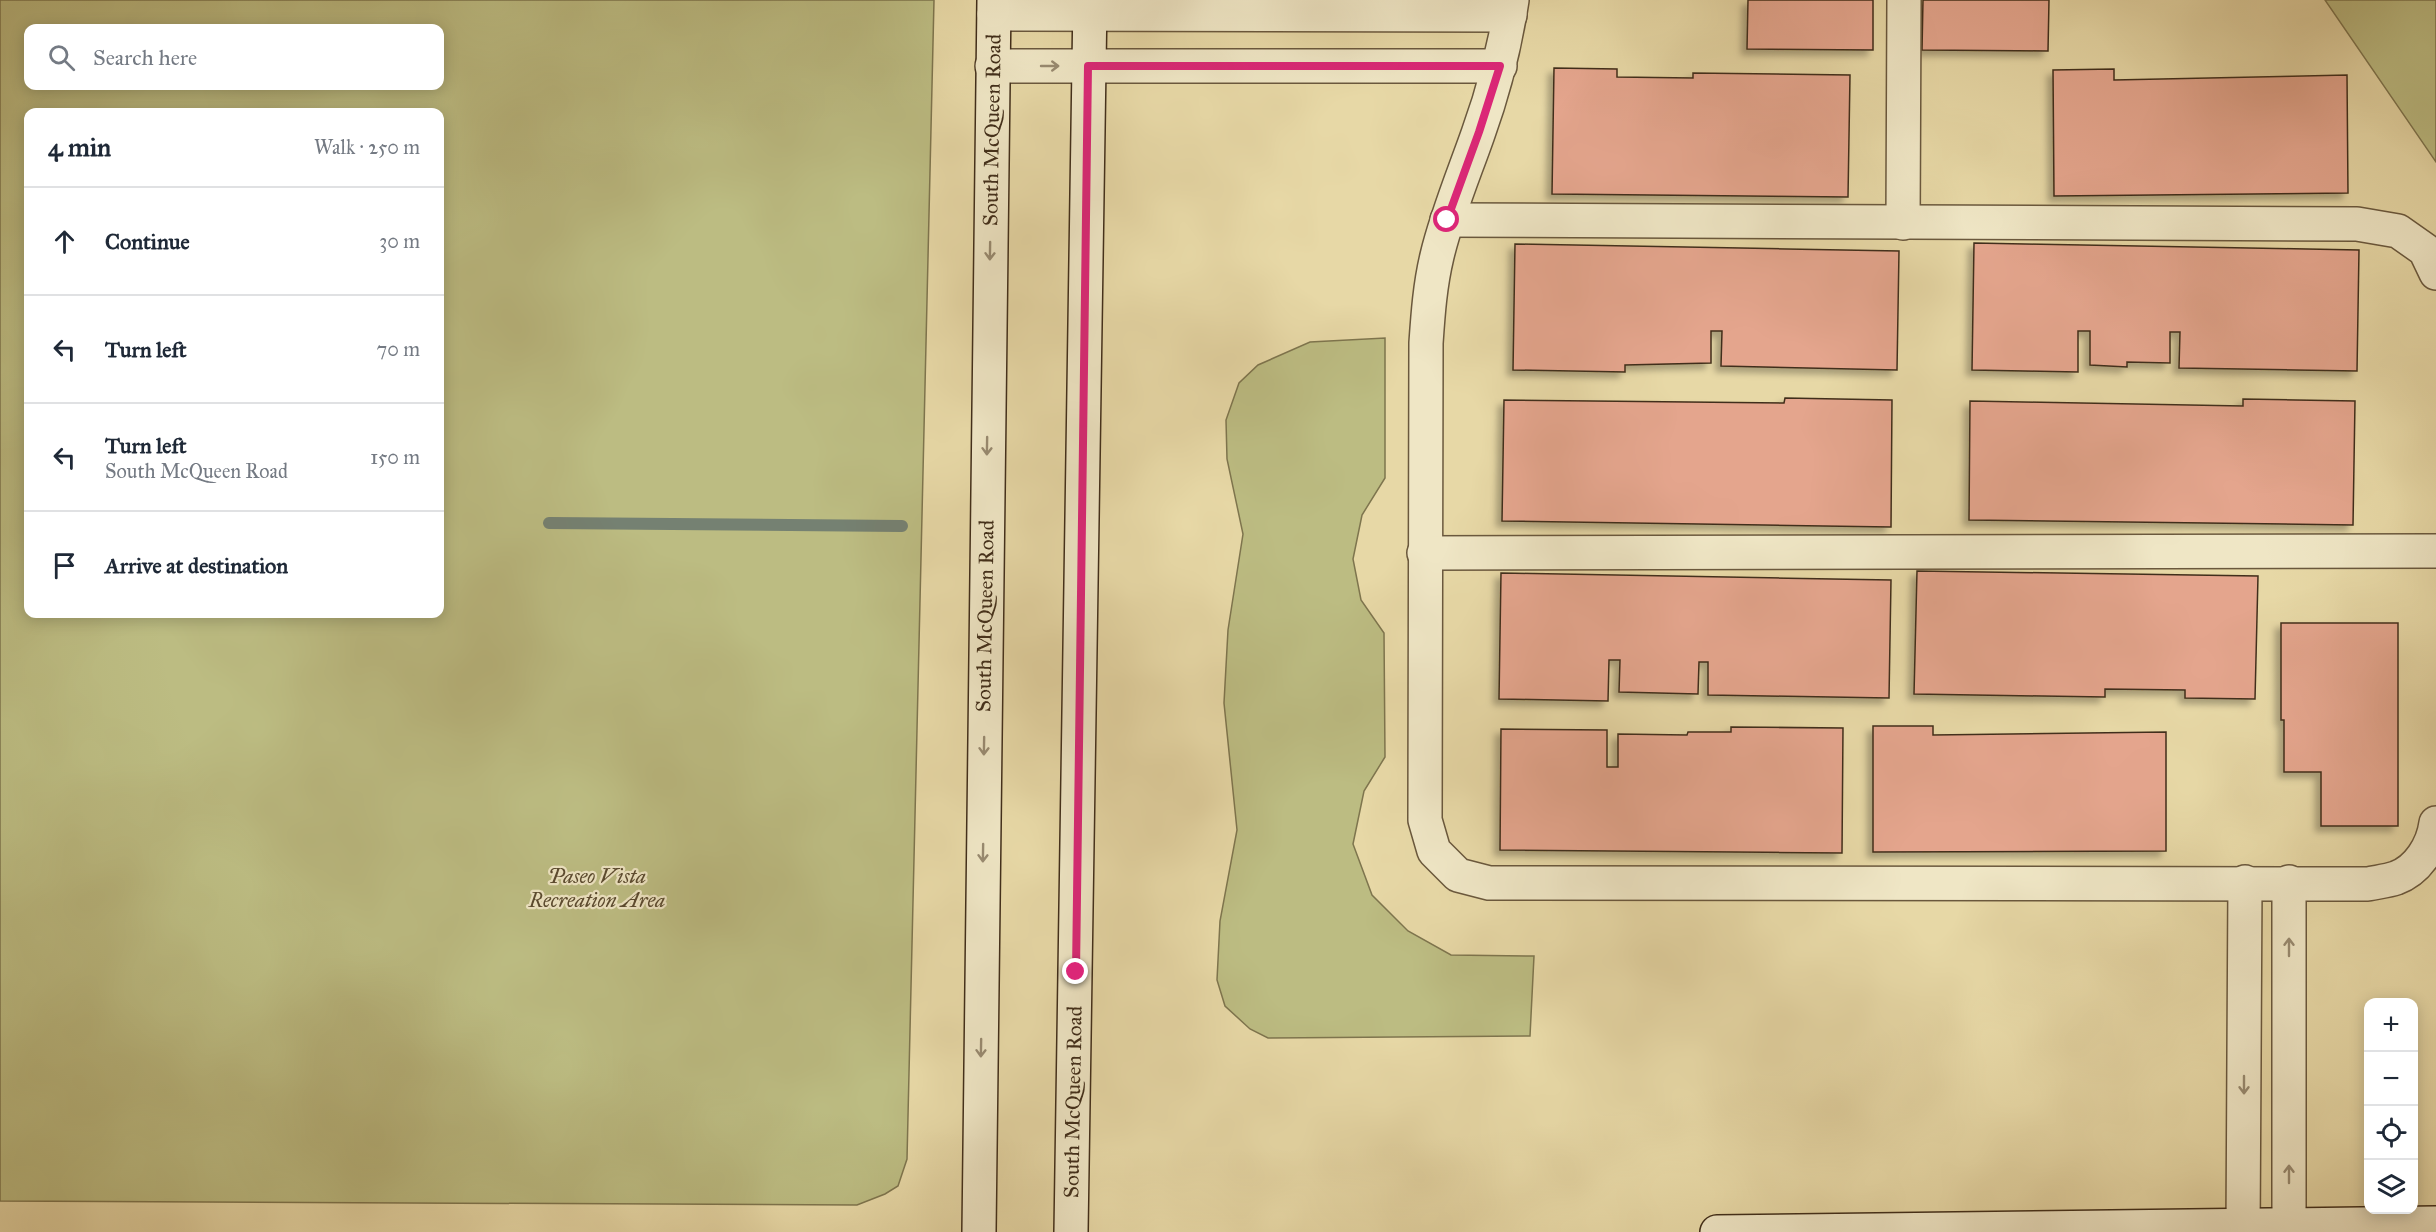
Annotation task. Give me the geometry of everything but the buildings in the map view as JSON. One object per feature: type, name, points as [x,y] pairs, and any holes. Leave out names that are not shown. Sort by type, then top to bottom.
[{"type":"street","points":[[1903,224],[1904,0]]},
{"type":"street","points":[[994,7],[1090,7],[1318,14],[1511,7],[1500,66],[1447,220],[1430,297],[1427,332],[1424,553],[1425,820],[1434,851],[1458,875],[1489,883],[2289,882],[2368,884],[2397,877],[2420,861],[2434,838],[2436,823]]},
{"type":"street","name":"South McQueen Road","points":[[979,1232],[994,7]]},
{"type":"street","name":"South McQueen Road","points":[[1071,1232],[1090,7]]},
{"type":"street","points":[[1317,66],[1318,14]]},
{"type":"street","points":[[992,66],[1500,66]]},
{"type":"street","points":[[1447,220],[1903,224],[2357,224],[2398,231],[2426,250],[2436,273]]},
{"type":"street","points":[[1424,553],[2436,551]]},
{"type":"street","points":[[2243,1229],[2245,882]]},
{"type":"street","points":[[2289,882],[2289,1229]]},
{"type":"street","points":[[2244,1041],[2289,1041]]},
{"type":"street","points":[[1717,1232],[2289,1229],[2436,1223]]},
{"type":"green space","name":"Paseo Vista Recreation Area","points":[[0,0],[934,0],[907,1159],[898,1186],[857,1205],[0,1201]]},
{"type":"green space","points":[[2325,0],[2436,0],[2436,162]]},
{"type":"green space","points":[[1385,338],[1385,478],[1362,515],[1353,559],[1361,600],[1384,633],[1385,757],[1364,791],[1353,844],[1372,895],[1408,931],[1451,955],[1534,956],[1530,1036],[1268,1038],[1250,1029],[1225,1006],[1217,980],[1220,921],[1237,830],[1224,703],[1228,630],[1243,534],[1227,459],[1226,420],[1239,383],[1258,365],[1310,342]]},
{"type":"waterway","points":[[549,523],[902,526]]},
{"type":"route","points":[[1076,972],[1088,66],[1500,66],[1447,220]]}]
